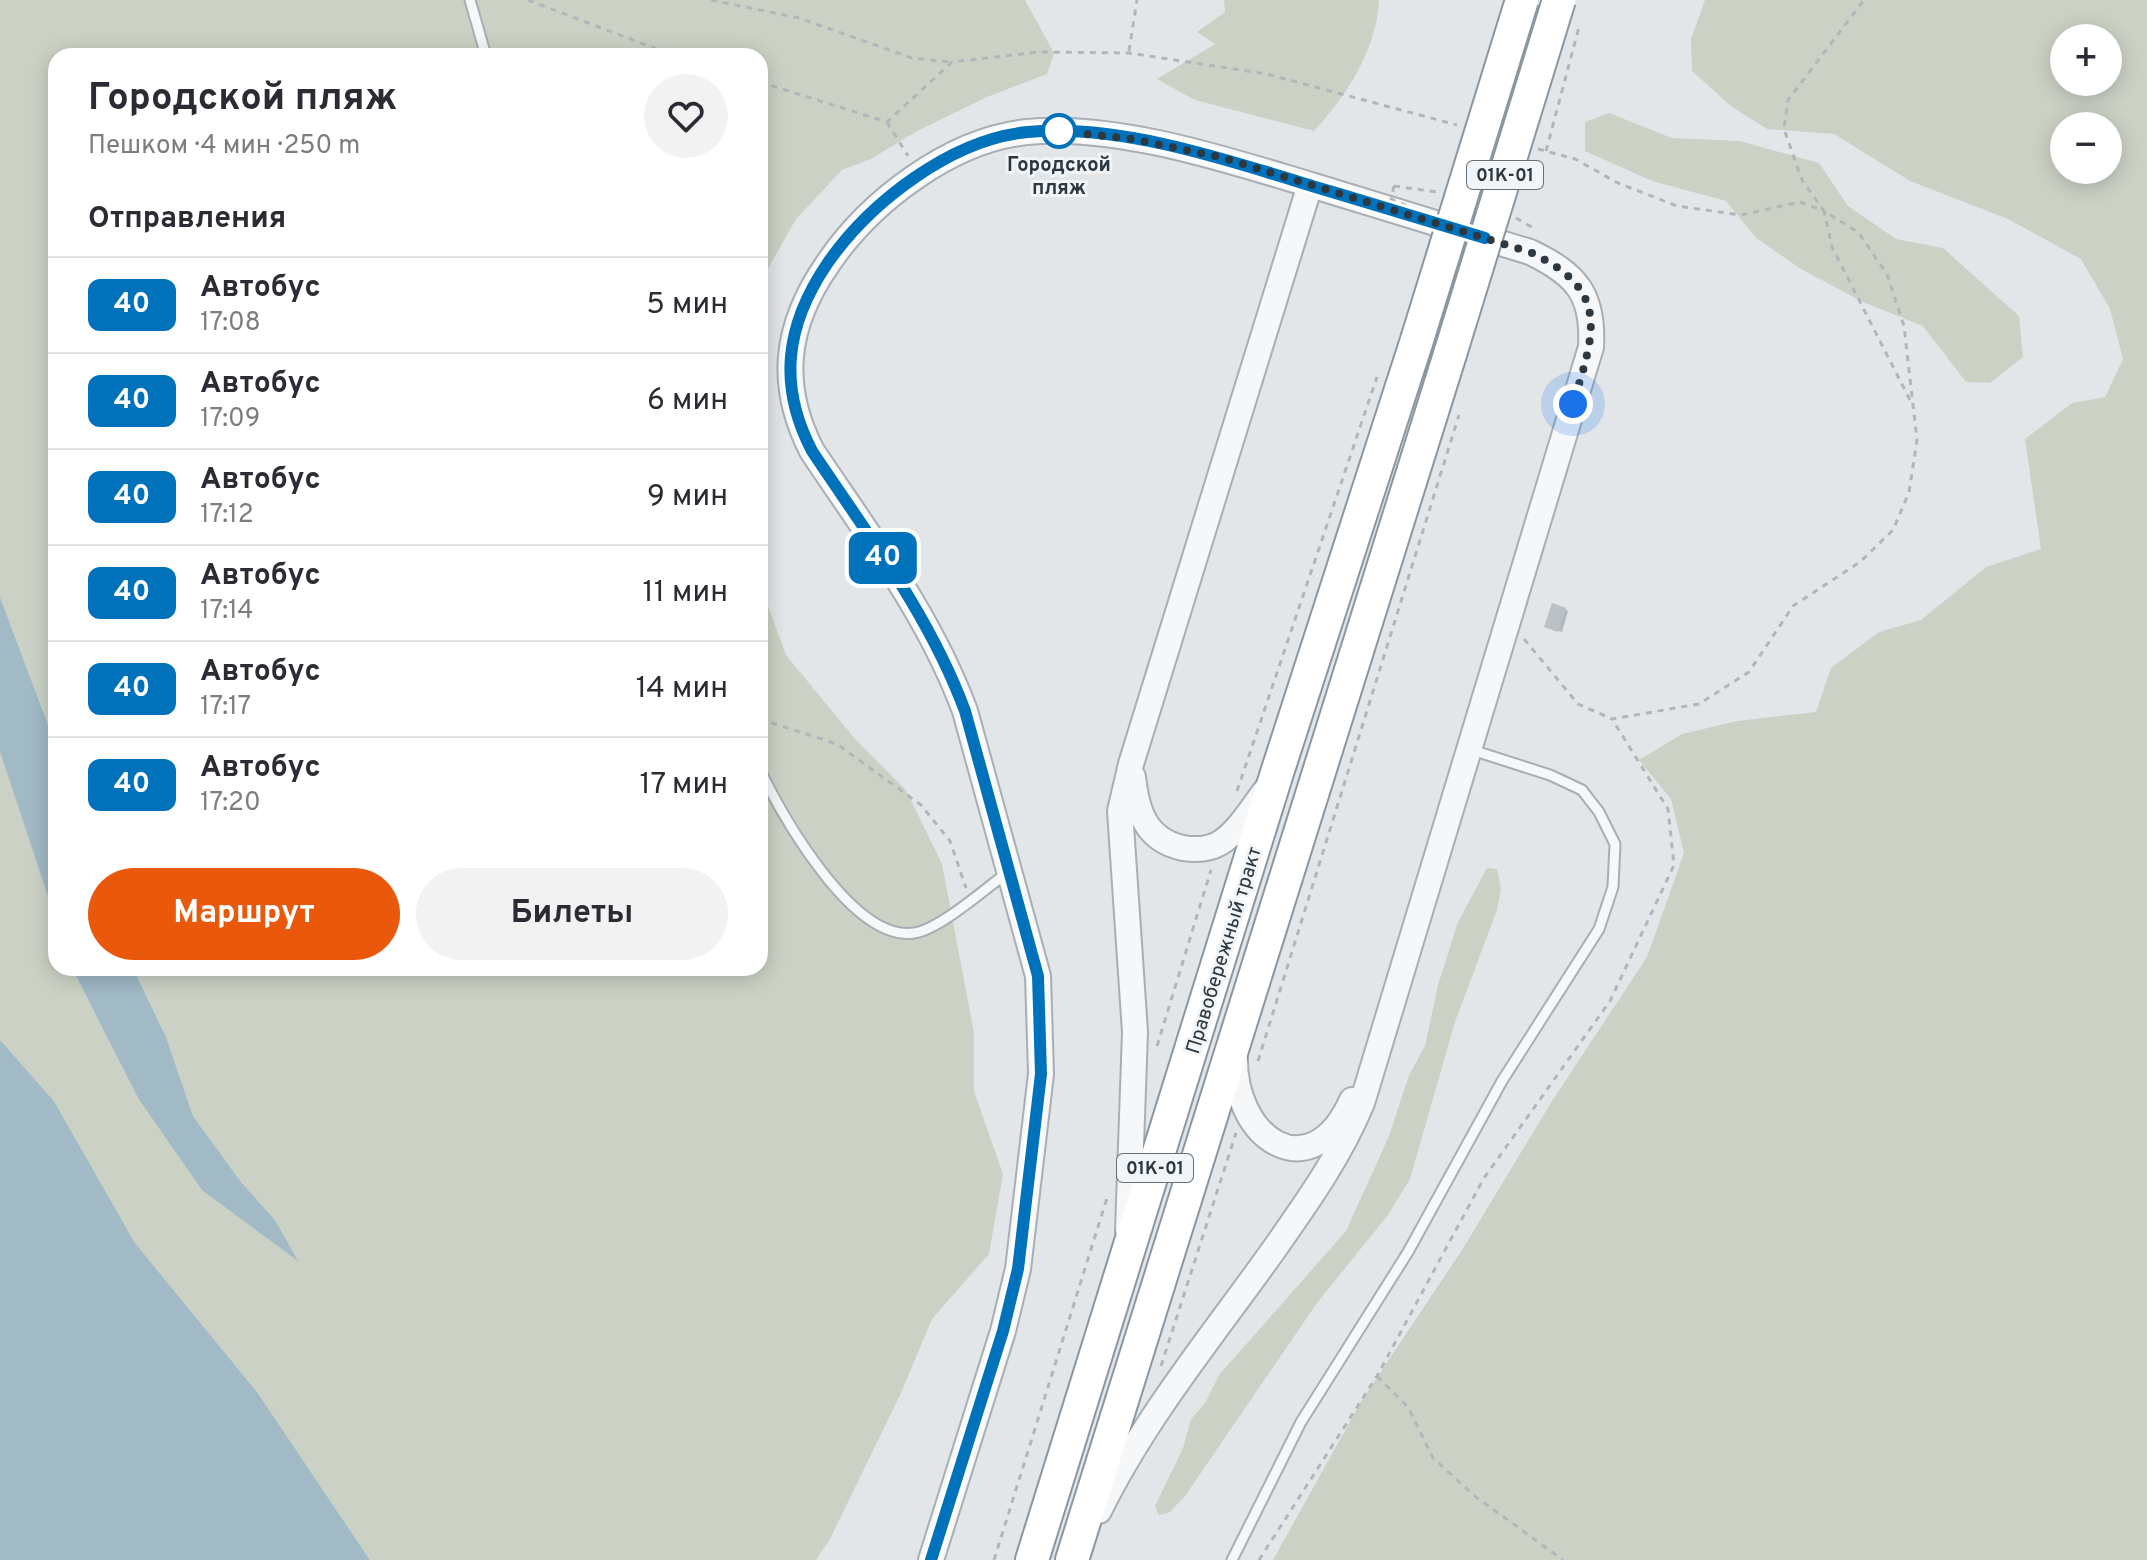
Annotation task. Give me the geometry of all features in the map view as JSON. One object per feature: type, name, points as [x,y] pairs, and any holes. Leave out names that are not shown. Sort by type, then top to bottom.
[{"type":"highway","name":"Правобережный тракт","points":[[1032,1560],[1522,0]]},
{"type":"highway","name":"Правобережный тракт","points":[[1073,1560],[1451,351],[1570,8]]},
{"type":"street","points":[[931,1560],[1003,1331],[1018,1269],[1041,1074],[1038,976],[950,668],[928,626],[812,451],[796,420],[790,394],[789,366],[804,305],[838,247],[865,215],[920,174],[993,139],[1027,132],[1059,131],[1132,139],[1220,157],[1530,252],[1574,278],[1586,298],[1592,321],[1591,347],[1362,1103],[1347,1141],[1319,1186],[1137,1442],[1073,1560]]},
{"type":"street","points":[[1127,1256],[1135,1032],[1120,811],[1131,764],[1310,185]]},
{"type":"street","points":[[1131,764],[1136,802],[1147,828],[1166,844],[1196,850],[1220,843],[1240,824],[1276,776]]},
{"type":"street","points":[[1236,1035],[1234,1077],[1243,1109],[1260,1134],[1278,1146],[1301,1147],[1321,1140],[1345,1116],[1378,1043]]},
{"type":"lane","points":[[470,0],[484,48]]},
{"type":"lane","points":[[1232,1560],[1301,1422],[1408,1252],[1502,1081],[1599,929],[1613,887],[1615,844],[1599,812],[1582,790],[1550,775],[1468,749]]},
{"type":"lane","points":[[768,787],[781,814],[830,880],[875,926],[893,932],[916,933],[1010,871]]},
{"type":"path","points":[[528,0],[654,48]]},
{"type":"path","points":[[712,0],[799,18],[912,58],[952,62],[1039,52],[1129,53],[1267,74],[1394,105],[1467,128]]},
{"type":"path","points":[[1129,53],[1137,0]]},
{"type":"path","points":[[1863,0],[1788,100],[1784,129],[1802,180],[1824,211],[1832,247],[1910,400]]},
{"type":"path","points":[[1546,151],[1570,8]]},
{"type":"path","points":[[887,122],[952,62]]},
{"type":"path","points":[[768,85],[887,122],[909,156]]},
{"type":"path","points":[[1509,621],[1578,704],[1612,719],[1699,704],[1749,672],[1793,606],[1860,562],[1893,530],[1909,492],[1917,440],[1910,400],[1904,326],[1887,274],[1858,232],[1824,211],[1800,202],[1741,215],[1677,206],[1618,183],[1575,159],[1533,148]]},
{"type":"path","points":[[1434,217],[1391,199],[1394,186],[1440,192]]},
{"type":"path","points":[[1512,216],[1547,236]]},
{"type":"path","points":[[1235,798],[1378,375]]},
{"type":"path","points":[[1257,1064],[1461,404]]},
{"type":"path","points":[[1259,1560],[1377,1376],[1484,1178],[1610,1001],[1674,865],[1668,809],[1612,719]]},
{"type":"path","points":[[768,722],[837,744],[921,805],[950,841],[970,899]]},
{"type":"path","points":[[1156,1048],[1220,843]]},
{"type":"path","points":[[1161,1366],[1243,1109]]},
{"type":"path","points":[[994,1560],[1110,1191]]},
{"type":"path","points":[[1377,1376],[1408,1407],[1433,1458],[1476,1497],[1563,1560]]},
{"type":"shaded area","points":[[0,0],[1025,0],[1054,53],[1047,74],[987,97],[917,131],[871,159],[842,170],[796,219],[768,269],[768,48],[48,48],[48,725],[0,597]]},
{"type":"shaded area","points":[[1224,0],[1379,0],[1373,36],[1358,70],[1338,103],[1314,131],[1195,100],[1157,79],[1215,44],[1197,32],[1225,12]]},
{"type":"shaded area","points":[[1705,0],[2147,0],[2147,1560],[1273,1560],[1362,1400],[1462,1250],[1552,1101],[1647,957],[1684,853],[1671,799],[1639,760],[1682,734],[1737,721],[1816,712],[1831,668],[1879,632],[1921,620],[1986,567],[2041,549],[2025,439],[2072,403],[2105,397],[2123,359],[2110,309],[2081,259],[2008,219],[1910,181],[1834,134],[1767,129],[1732,107],[1692,71],[1691,39]]},
{"type":"shaded area","points":[[1609,113],[1672,138],[1740,141],[1819,163],[1848,206],[1896,239],[1943,248],[2019,316],[2023,357],[1990,383],[1966,382],[1923,326],[1863,302],[1801,269],[1756,238],[1726,201],[1652,181],[1585,151],[1585,122]]},
{"type":"shaded area","points":[[768,606],[786,655],[856,740],[906,790],[942,864],[974,1033],[974,1091],[1003,1174],[989,1254],[932,1319],[901,1393],[830,1539],[816,1560],[370,1560],[257,1392],[135,1243],[54,1101],[0,1040],[0,752],[48,897],[48,976],[76,976],[138,1098],[296,1259],[275,1220],[241,1182],[193,1116],[166,1037],[137,976],[768,976]]},
{"type":"shaded area","points":[[1487,868],[1497,869],[1501,889],[1497,910],[1455,1022],[1410,1179],[1388,1215],[1317,1303],[1185,1496],[1170,1512],[1159,1515],[1155,1506],[1183,1448],[1191,1419],[1205,1403],[1219,1375],[1346,1231],[1389,1136],[1409,1075],[1425,1046],[1438,985],[1458,922]]},
{"type":"water","points":[[0,597],[48,725],[48,897],[0,752]]},
{"type":"water","points":[[76,976],[137,976],[166,1037],[193,1116],[241,1182],[275,1220],[298,1261],[202,1190],[138,1098]]},
{"type":"water","points":[[0,1040],[54,1101],[135,1243],[257,1392],[370,1560],[0,1560]]},
{"type":"building","points":[[1552,603],[1566,608],[1558,632],[1544,627]]},
{"type":"bus line","name":"40","points":[[931,1560],[1003,1331],[1018,1269],[1041,1074],[1038,976],[965,711],[950,668],[928,626],[812,451],[796,420],[790,394],[789,366],[804,305],[838,247],[865,215],[920,174],[993,139],[1027,132],[1059,131],[1132,139],[1220,157],[1485,238]]},
{"type":"place","name":"Городской пляж","points":[[1059,131]]},
{"type":"route","points":[[1059,131],[1132,139],[1220,157],[1530,252],[1553,263],[1574,278],[1586,298],[1592,321],[1591,347],[1573,404]]}]
